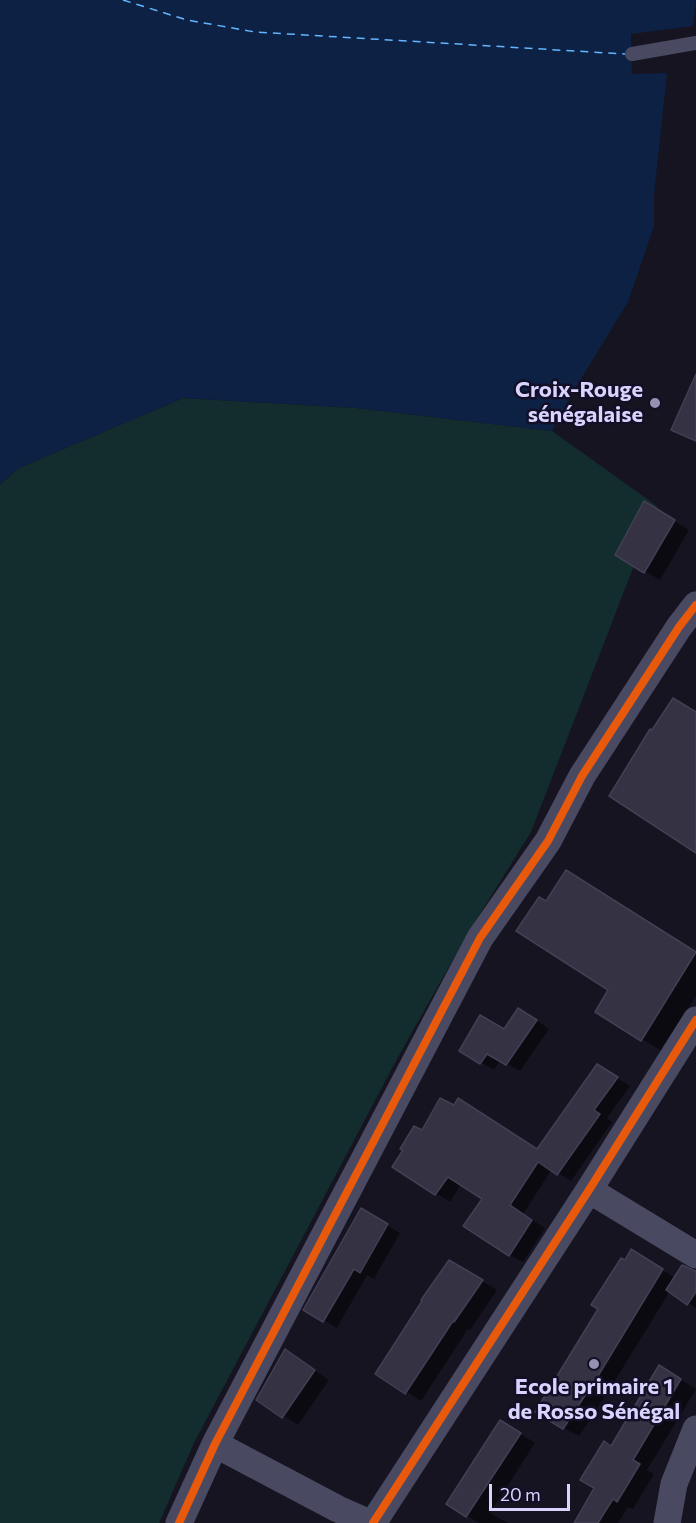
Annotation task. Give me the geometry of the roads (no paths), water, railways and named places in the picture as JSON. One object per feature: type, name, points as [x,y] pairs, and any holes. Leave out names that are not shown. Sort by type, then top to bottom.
[{"type":"street","points":[[179,1523],[215,1444],[480,938],[548,841],[582,776],[696,605]]},
{"type":"street","points":[[215,1444],[334,1516],[371,1523],[589,1190],[696,1020]]},
{"type":"street","points":[[589,1190],[696,1255]]},
{"type":"street","points":[[667,1523],[674,1484],[696,1429]]},
{"type":"lane","points":[[632,54],[696,43]]},
{"type":"water","points":[[0,0],[696,0],[693,26],[631,34],[632,74],[667,73],[654,195],[654,226],[628,302],[552,431],[356,408],[183,398],[19,468],[0,484]]},
{"type":"place","name":"Croix-Rouge sénégalaise","points":[[655,403]]},
{"type":"place","name":"Ecole primaire 1 de Rosso Sénégal","points":[[594,1364]]}]
